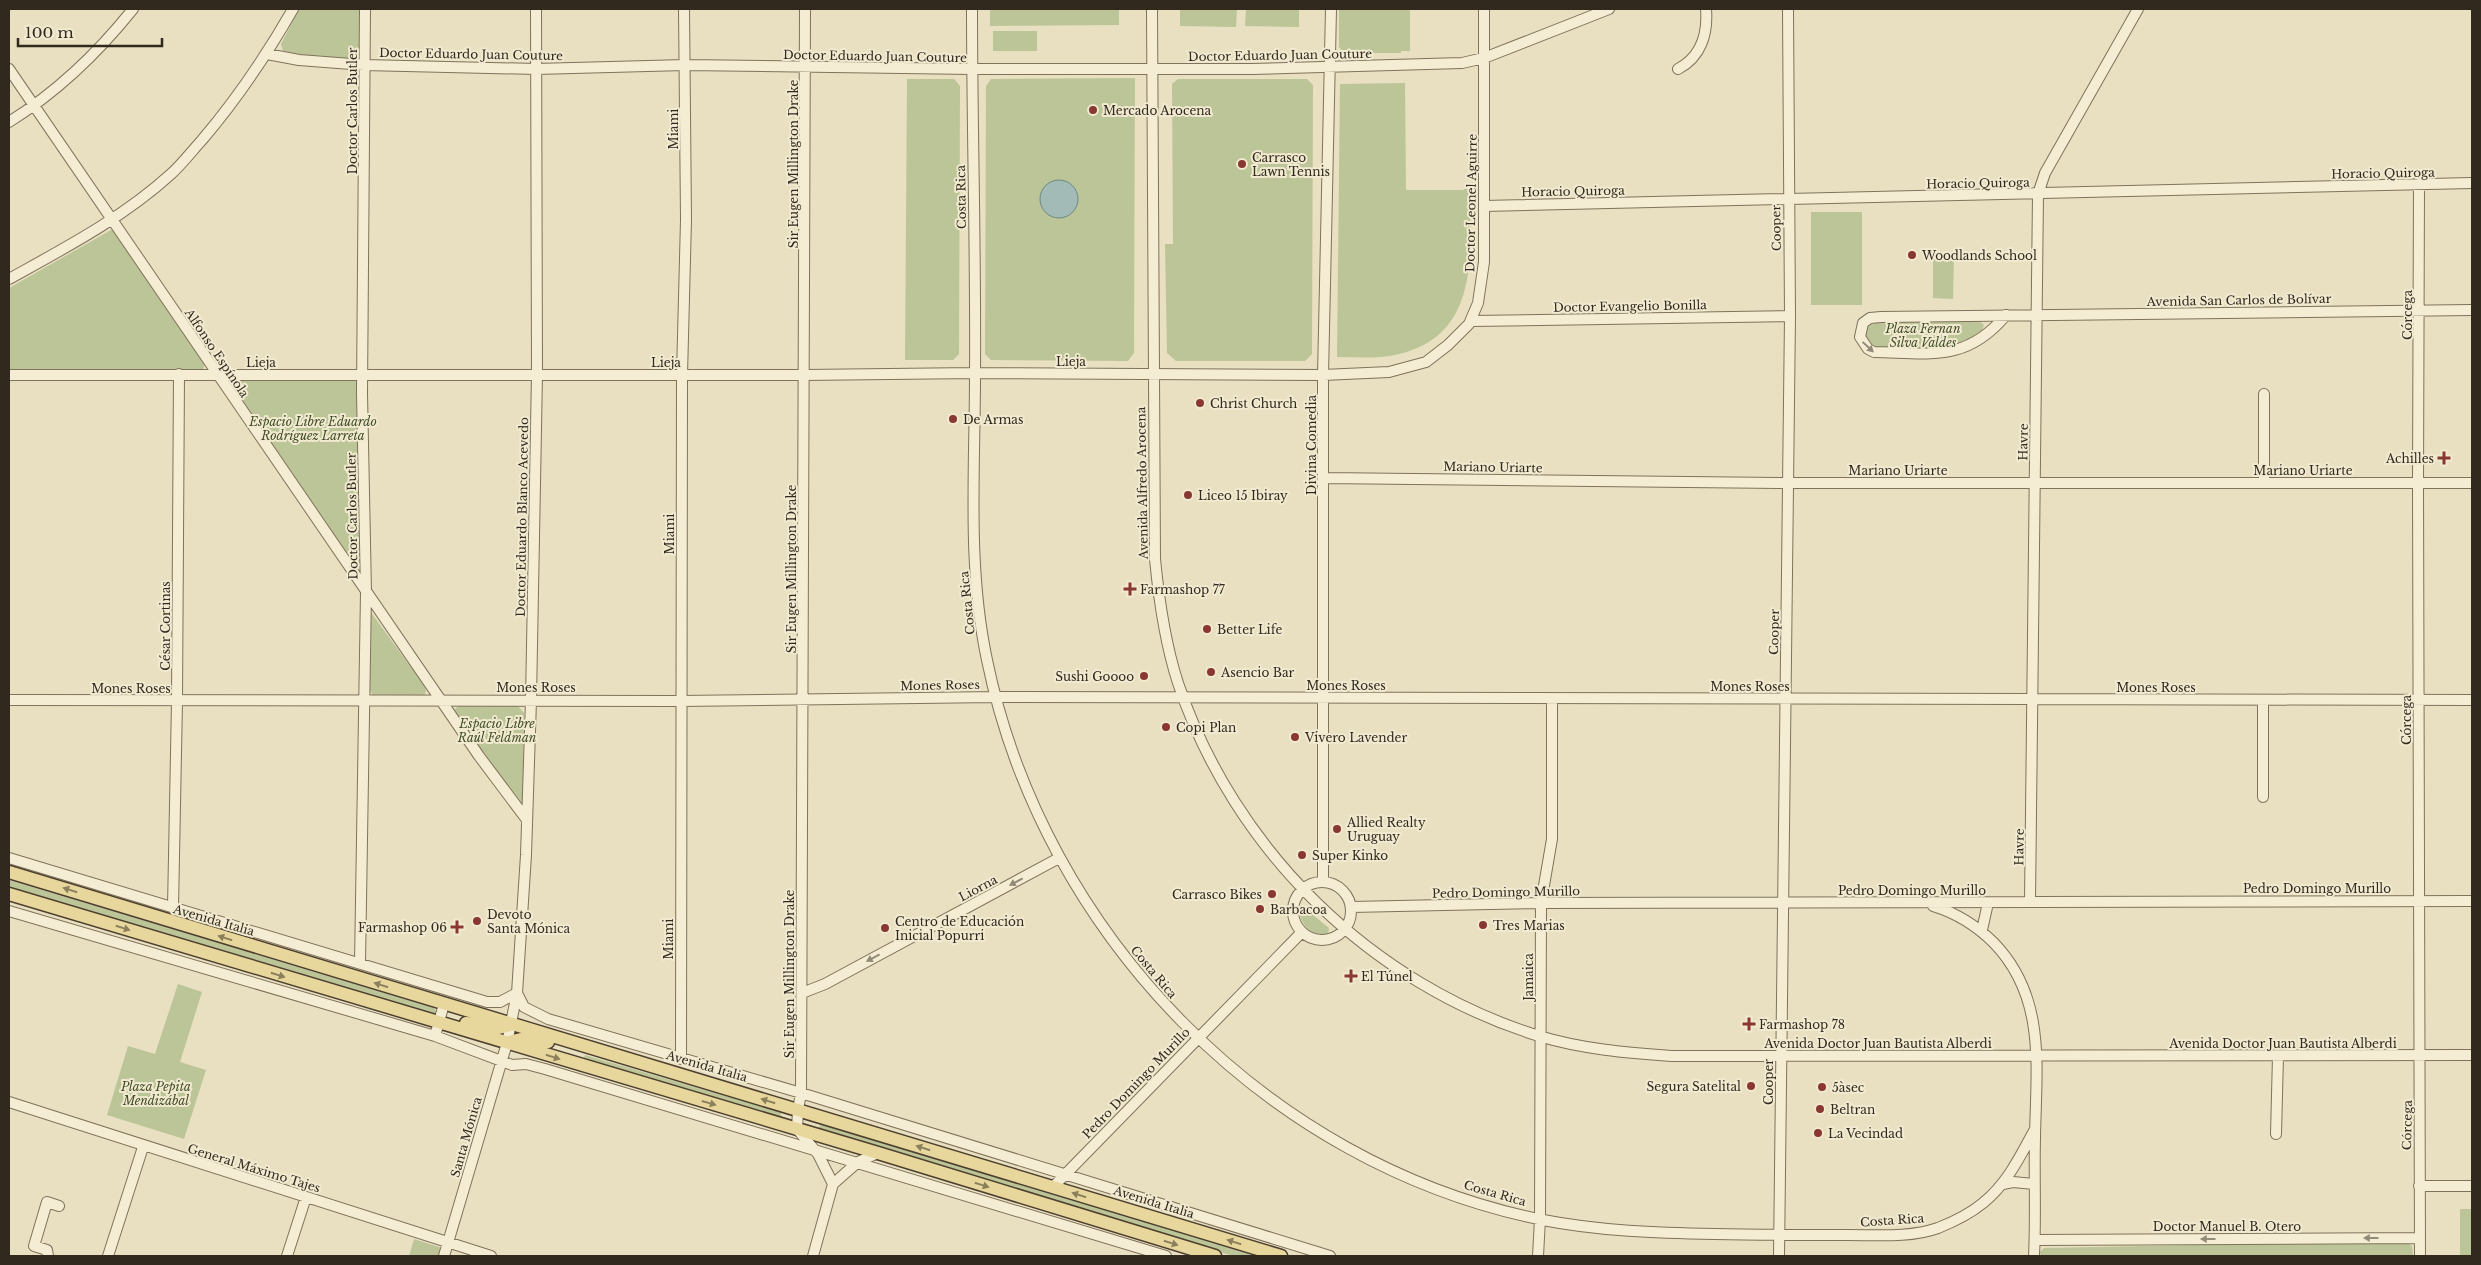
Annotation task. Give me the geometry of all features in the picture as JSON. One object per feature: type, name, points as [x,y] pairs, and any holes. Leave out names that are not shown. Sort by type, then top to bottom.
[{"type":"main road","name":"Avenida Italia","points":[[9,872],[580,1046],[1281,1256]]},
{"type":"main road","points":[[9,894],[878,1153],[1216,1256]]},
{"type":"main road","points":[[439,1022],[448,1020],[495,1029],[511,1025]]},
{"type":"main road","points":[[507,1043],[520,1038],[580,1046]]},
{"type":"street","points":[[9,122],[35,106],[73,74],[101,46],[132,9]]},
{"type":"street","points":[[9,279],[66,248],[112,219],[172,173],[227,110],[268,54],[293,9]]},
{"type":"street","name":"Doctor Carlos Butler","points":[[360,963],[366,592],[363,374],[365,9]]},
{"type":"street","name":"Doctor Eduardo Blanco Acevedo","points":[[511,1025],[517,993],[527,820],[531,700],[537,374],[536,9]]},
{"type":"street","name":"Miami","points":[[680,1059],[682,375],[686,220],[684,9]]},
{"type":"street","name":"Sir Eugen Millington Drake","points":[[797,1129],[801,1093],[802,993],[805,9]]},
{"type":"street","name":"Costa Rica","points":[[972,9],[975,373],[973,523],[978,598],[987,661],[996,697],[1023,779],[1059,858],[1088,905],[1130,964],[1197,1038],[1280,1105],[1335,1140],[1420,1182],[1458,1196],[1540,1220],[1593,1228],[1666,1233],[1779,1235],[1890,1235],[1937,1228],[1982,1205],[2003,1184],[2035,1129]]},
{"type":"street","name":"Avenida Alfredo Arocena","points":[[1152,9],[1153,374],[1156,574],[1167,641],[1183,697],[1205,749],[1237,807],[1303,889],[1322,909]]},
{"type":"street","name":"Divina Comedia","points":[[1323,882],[1323,375],[1331,9]]},
{"type":"street","name":"Doctor Leonel Aguirre","points":[[1323,375],[1389,372],[1426,362],[1448,345],[1471,321],[1482,286],[1484,262],[1484,9]]},
{"type":"street","name":"Doctor Eduardo Juan Couture","points":[[268,54],[309,61],[364,65],[536,69],[685,65],[972,69],[1330,68],[1462,63],[1484,58],[1609,9]]},
{"type":"street","points":[[1678,69],[1691,62],[1697,54],[1706,26],[1706,9]]},
{"type":"street","name":"Cooper","points":[[1779,1256],[1790,316],[1788,9]]},
{"type":"street","name":"Havre","points":[[2030,901],[2034,699],[2038,194],[2045,173],[2138,9]]},
{"type":"street","name":"Alfonso Espínola","points":[[9,69],[440,700],[527,820]]},
{"type":"street","name":"Horacio Quiroga","points":[[1484,206],[2472,183]]},
{"type":"street","name":"Córcega","points":[[2419,184],[2420,1256]]},
{"type":"street","name":"Avenida San Carlos de Bolívar","points":[[2006,315],[1996,326],[1966,347],[1944,354],[1874,352],[1868,349],[1860,337],[1863,323],[1870,318],[2038,314],[2472,310]]},
{"type":"street","name":"Doctor Evangelio Bonilla","points":[[1471,321],[1790,316]]},
{"type":"street","name":"Lieja","points":[[9,374],[804,375],[975,373],[1323,375]]},
{"type":"street","name":"César Cortinas","points":[[173,908],[177,701],[179,374]]},
{"type":"street","points":[[2264,394],[2264,482]]},
{"type":"street","name":"Mariano Uriarte","points":[[1324,478],[1788,483],[2472,483]]},
{"type":"street","name":"Mones Roses","points":[[9,700],[680,701],[996,697],[1552,700],[1785,698],[2472,700]]},
{"type":"street","name":"Jamaica","points":[[1538,1256],[1540,1220],[1541,904],[1552,839],[1552,700]]},
{"type":"street","points":[[2263,797],[2264,700]]},
{"type":"street","name":"Avenida Italia","points":[[9,858],[494,1003],[517,993],[524,1007],[548,1019],[801,1093],[1330,1256]]},
{"type":"street","name":"Liorna","points":[[802,993],[825,984],[1059,858]]},
{"type":"street","points":[[1323,882],[1341,889],[1349,900],[1351,907],[1350,919],[1345,929],[1339,935],[1324,940],[1308,937],[1302,932],[1294,921],[1293,907],[1294,900],[1303,889],[1311,884],[1323,882]]},
{"type":"street","name":"Pedro Domingo Murillo","points":[[1351,907],[1541,904],[1988,903],[2030,901],[2472,901]]},
{"type":"street","points":[[1922,903],[1943,909],[1982,930],[2000,950],[2025,990],[2031,1007],[2036,1056],[2034,1256]]},
{"type":"street","points":[[1982,930],[1988,903]]},
{"type":"street","name":"Avenida Doctor Juan Bautista Alberdi","points":[[1322,909],[1345,929],[1424,986],[1506,1024],[1541,1036],[1618,1052],[1672,1056],[2472,1055]]},
{"type":"street","points":[[9,911],[436,1036],[476,1050],[486,1057],[501,1062],[512,1065],[526,1064],[545,1069],[955,1191],[1139,1252],[1166,1256]]},
{"type":"street","name":"Pedro Domingo Murillo","points":[[1053,1187],[1302,932]]},
{"type":"street","points":[[206,968],[211,955]]},
{"type":"street","points":[[415,996],[419,981]]},
{"type":"street","name":"Avenida Italia","points":[[446,989],[494,1019]]},
{"type":"street","points":[[436,1036],[444,1004]]},
{"type":"street","points":[[384,1021],[388,1008]]},
{"type":"street","name":"Santa Mónica","points":[[444,1256],[511,1025]]},
{"type":"street","points":[[576,1064],[580,1046]]},
{"type":"street","points":[[2276,1134],[2278,1056]]},
{"type":"street","name":"General Máximo Tajes","points":[[9,1102],[143,1147],[491,1256]]},
{"type":"street","points":[[797,1129],[814,1149],[832,1184]]},
{"type":"street","points":[[108,1256],[143,1147]]},
{"type":"street","points":[[975,1164],[979,1148]]},
{"type":"street","points":[[813,1256],[832,1184],[858,1162],[878,1153]]},
{"type":"street","points":[[955,1191],[959,1178]]},
{"type":"street","points":[[2003,1184],[2013,1182],[2034,1184]]},
{"type":"street","points":[[2419,1186],[2472,1186]]},
{"type":"street","points":[[287,1256],[306,1197]]},
{"type":"street","points":[[48,1256],[46,1250],[34,1246],[47,1202],[59,1206]]},
{"type":"street","points":[[1139,1252],[1144,1234]]},
{"type":"street","name":"Doctor Manuel B. Otero","points":[[2035,1240],[2420,1238]]},
{"type":"green space","points":[[299,9],[361,9],[360,55],[354,60],[319,58],[283,51],[281,44]]},
{"type":"green space","points":[[990,9],[1119,9],[1119,25],[990,26]]},
{"type":"green space","points":[[1180,9],[1237,9],[1236,27],[1180,26]]},
{"type":"green space","points":[[1246,9],[1299,9],[1299,27],[1245,26]]},
{"type":"green space","points":[[1339,9],[1410,9],[1410,51],[1401,51],[1401,53],[1344,53],[1339,47]]},
{"type":"green space","points":[[993,31],[1037,31],[1037,51],[993,51]]},
{"type":"green space","points":[[1135,78],[1134,353],[1128,361],[991,360],[985,354],[986,86],[991,79]]},
{"type":"green space","points":[[907,79],[954,79],[960,86],[959,354],[953,360],[905,360]]},
{"type":"green space","name":"Carrasco Lawn Tennis","points":[[1178,79],[1307,79],[1313,85],[1312,354],[1305,361],[1176,361],[1167,353],[1165,244],[1173,244],[1172,84]]},
{"type":"green space","points":[[1405,83],[1406,190],[1463,190],[1470,184],[1471,237],[1465,288],[1457,311],[1443,330],[1423,345],[1388,356],[1337,357],[1340,84]]},
{"type":"green space","points":[[1811,212],[1862,212],[1862,305],[1811,305]]},
{"type":"green space","points":[[113,230],[205,363],[203,370],[9,373],[9,288]]},
{"type":"green space","points":[[1933,257],[1954,257],[1953,299],[1933,298]]},
{"type":"green space","name":"Plaza Fernan Silva Valdes","points":[[1979,321],[1984,325],[1981,334],[1954,348],[1875,350],[1863,333],[1865,328],[1877,322]]},
{"type":"green space","name":"Espacio Libre Eduardo Rodríguez Larreta","points":[[233,380],[352,380],[358,382],[360,563],[357,568],[354,568],[228,383]]},
{"type":"green space","points":[[370,611],[423,684],[426,690],[425,696],[374,696],[370,691]]},
{"type":"green space","name":"Espacio Libre Raúl Feldman","points":[[516,704],[524,713],[523,806],[510,791],[453,711],[459,705]]},
{"type":"green space","points":[[9,880],[434,1008],[437,1013],[434,1016],[9,889]]},
{"type":"green space","points":[[1302,906],[1329,928],[1328,934],[1317,934],[1306,926],[1299,913]]},
{"type":"green space","name":"Plaza Pepita Mendizábal","points":[[178,984],[202,992],[180,1062],[206,1070],[184,1139],[107,1115],[128,1046],[155,1054]]},
{"type":"green space","points":[[585,1055],[780,1112],[782,1117],[781,1119],[583,1060]]},
{"type":"green space","points":[[820,1125],[829,1126],[1263,1256],[1233,1256],[818,1129]]},
{"type":"green space","points":[[2460,1209],[2472,1209],[2472,1256],[2460,1256]]},
{"type":"green space","points":[[414,1239],[442,1248],[440,1256],[409,1256]]},
{"type":"green space","points":[[2404,1241],[2412,1246],[2413,1256],[2041,1256],[2040,1252],[2044,1248]]},
{"type":"water","points":[[1059,180],[1066,181],[1072,186],[1077,192],[1077,206],[1072,212],[1066,217],[1059,218],[1052,217],[1046,212],[1041,206],[1040,199],[1041,192],[1046,186],[1052,181]]},
{"type":"place","name":"Mercado Arocena","points":[[1093,110]]},
{"type":"place","name":"Carrasco Lawn Tennis","points":[[1242,164]]},
{"type":"place","name":"Woodlands School","points":[[1912,255]]},
{"type":"place","name":"Christ Church","points":[[1200,403]]},
{"type":"place","name":"De Armas","points":[[953,419]]},
{"type":"place","name":"Achilles","points":[[2444,458]]},
{"type":"place","name":"Liceo 15 Ibiray","points":[[1188,495]]},
{"type":"place","name":"Farmashop 77","points":[[1130,589]]},
{"type":"place","name":"Better Life","points":[[1207,629]]},
{"type":"place","name":"Asencio Bar","points":[[1211,672]]},
{"type":"place","name":"Sushi Goooo","points":[[1144,676]]},
{"type":"place","name":"Copi Plan","points":[[1166,727]]},
{"type":"place","name":"Vivero Lavender","points":[[1295,737]]},
{"type":"place","name":"Allied Realty Uruguay","points":[[1337,829]]},
{"type":"place","name":"Super Kinko","points":[[1302,855]]},
{"type":"place","name":"Carrasco Bikes","points":[[1272,894]]},
{"type":"place","name":"Barbacoa","points":[[1260,909]]},
{"type":"place","name":"Devoto Santa Mónica","points":[[477,921]]},
{"type":"place","name":"Tres Marias","points":[[1483,925]]},
{"type":"place","name":"Farmashop 06","points":[[457,927]]},
{"type":"place","name":"Centro de Educación Inicial Popurri","points":[[885,928]]},
{"type":"place","name":"El Túnel","points":[[1351,976]]},
{"type":"place","name":"Farmashop 78","points":[[1749,1024]]},
{"type":"place","name":"Segura Satelital","points":[[1751,1086]]},
{"type":"place","name":"5àsec","points":[[1822,1087]]},
{"type":"place","name":"Beltran","points":[[1820,1109]]},
{"type":"place","name":"La Vecindad","points":[[1818,1133]]}]
